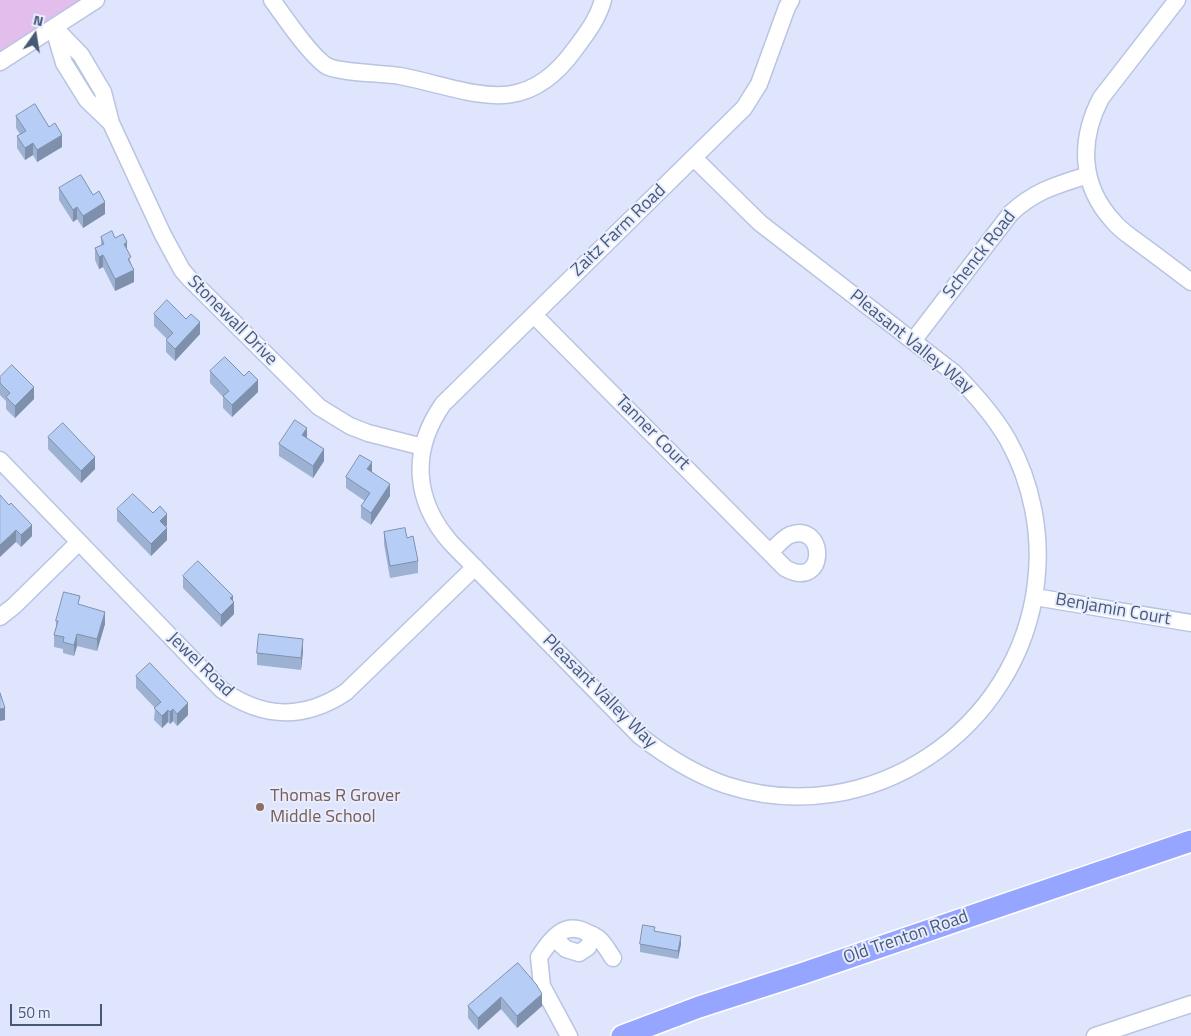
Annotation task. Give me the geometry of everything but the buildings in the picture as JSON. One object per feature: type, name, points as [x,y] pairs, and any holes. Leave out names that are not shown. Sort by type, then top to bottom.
[{"type":"main road","name":"Old Trenton Road","points":[[622,1036],[700,1007],[1191,840]]},
{"type":"street","points":[[0,62],[96,0]]},
{"type":"street","points":[[272,0],[304,42],[325,65],[399,76],[467,92],[496,96],[532,90],[552,77],[592,26],[603,0]]},
{"type":"street","name":"Zaitz Farm Road","points":[[423,447],[428,430],[443,404],[744,108],[759,84],[791,0]]},
{"type":"street","points":[[1177,0],[1101,98],[1088,128],[1086,144],[1088,175],[1101,206],[1112,220],[1191,282]]},
{"type":"street","name":"Stonewall Drive","points":[[54,27],[64,63],[87,100],[111,123],[163,235],[182,270],[189,278],[319,407],[335,418],[368,432],[423,447]]},
{"type":"street","name":"Pleasant Valley Way","points":[[423,447],[420,465],[421,483],[425,500],[440,531],[640,736],[660,752],[699,775],[751,791],[779,795],[809,796],[838,793],[892,777],[914,766],[959,734],[977,716],[1011,668],[1030,618],[1035,597],[1038,570],[1038,541],[1034,512],[1029,489],[1008,440],[992,414],[953,372],[760,223],[694,158]]},
{"type":"street","name":"Schenck Road","points":[[913,341],[1011,213],[1038,192],[1088,175]]},
{"type":"street","name":"Tanner Court","points":[[534,315],[770,552]]},
{"type":"street","name":"Jewel Road","points":[[0,460],[222,690],[236,700],[264,711],[281,713],[315,709],[346,692],[475,568]]},
{"type":"street","points":[[0,617],[14,606],[79,542]]},
{"type":"street","name":"Benjamin Court","points":[[1035,597],[1191,623]]},
{"type":"street","points":[[569,1036],[542,986],[539,957],[548,943],[560,932],[570,927],[583,930],[599,938],[613,958]]},
{"type":"street","points":[[554,938],[566,949],[578,953],[588,947],[593,935]]},
{"type":"street","points":[[1095,1036],[1191,1004]]},
{"type":"shaded area","points":[[0,0],[81,0],[0,52]]},
{"type":"place","name":"Thomas R Grover Middle School","points":[[260,807]]}]
